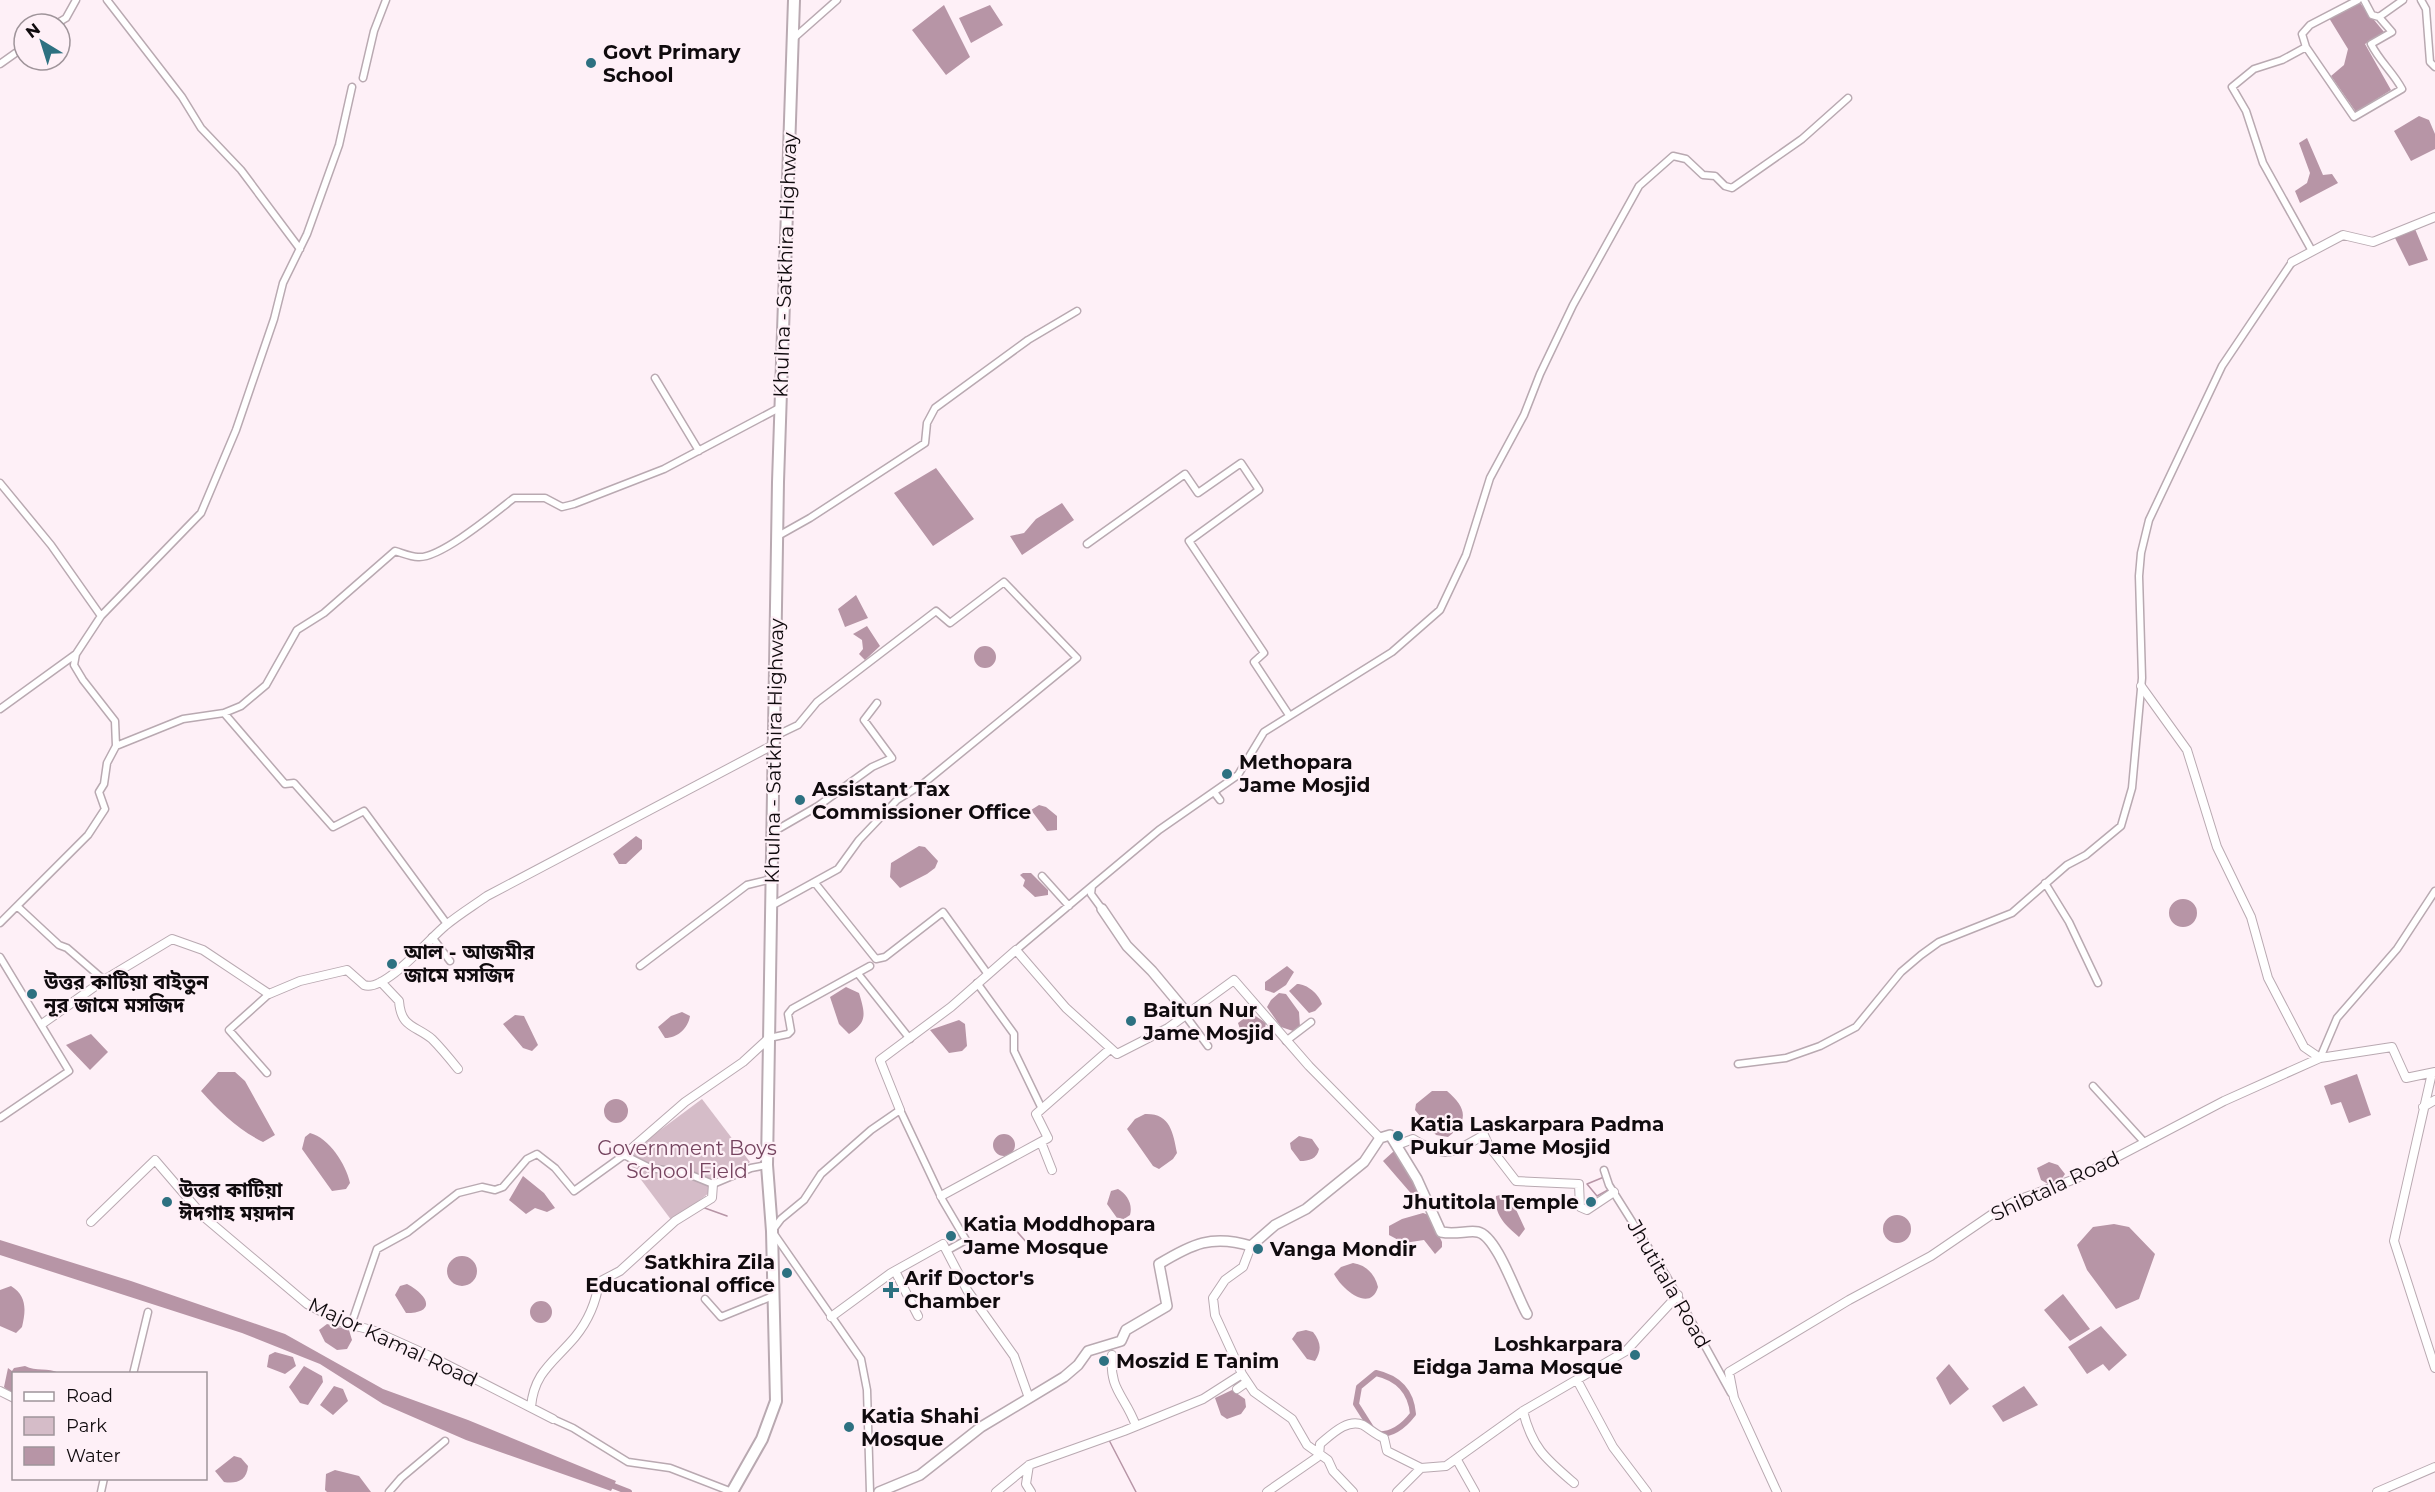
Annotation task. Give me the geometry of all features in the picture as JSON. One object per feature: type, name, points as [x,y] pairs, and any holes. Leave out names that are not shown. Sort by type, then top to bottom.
[{"type":"highway","name":"Khulna - Satkhira Highway","points":[[733,1491],[762,1439],[776,1401],[772,1231],[767,1165],[777,536],[794,0]]},
{"type":"main road","points":[[1102,909],[1127,946],[1152,971],[1186,1014]]},
{"type":"main road","points":[[879,1492],[920,1475],[981,1426],[1064,1377],[1078,1365],[1088,1351],[1121,1341],[1126,1330],[1167,1306],[1159,1264],[1203,1241],[1221,1239],[1251,1246],[1275,1225],[1306,1209],[1364,1162],[1380,1138],[1390,1135],[1428,1200],[1441,1232],[1457,1235],[1476,1231],[1485,1235],[1499,1256],[1527,1314]]},
{"type":"street","points":[[107,0],[182,98],[201,128],[241,170],[300,249]]},
{"type":"street","points":[[363,78],[374,30],[386,0]]},
{"type":"street","points":[[794,39],[837,0]]},
{"type":"street","points":[[2358,0],[2310,26],[2302,34],[2306,47],[2354,117],[2402,89],[2392,70],[2381,63],[2371,44],[2392,32],[2379,17],[2372,15],[2367,1]]},
{"type":"street","points":[[2379,17],[2403,0]]},
{"type":"street","points":[[2421,0],[2426,9],[2430,62],[2435,68]]},
{"type":"street","points":[[2306,47],[2282,60],[2254,69],[2232,87],[2246,111],[2263,163],[2312,251]]},
{"type":"street","points":[[0,709],[76,654],[101,616],[201,513],[236,430],[284,283],[300,249],[339,145],[352,87]]},
{"type":"street","points":[[948,1250],[966,1240],[941,1196],[900,1110],[880,1060],[951,1007],[987,973],[1159,830],[1238,775],[1251,756],[1259,737],[1289,715],[1392,652],[1440,610],[1466,555],[1490,478],[1524,416],[1540,374],[1573,305],[1639,186],[1673,156],[1686,159],[1703,175],[1715,176],[1725,186],[1732,188],[1802,139],[1848,98]]},
{"type":"street","points":[[1738,1064],[1786,1058],[1820,1046],[1856,1027],[1901,972],[1921,955],[1939,942],[2012,913],[2045,883],[2121,826],[2132,788],[2141,686],[2143,632],[2140,564],[2150,520],[2222,366],[2292,262],[2343,234],[2373,242],[2435,217]]},
{"type":"street","points":[[777,536],[810,518],[926,443],[927,423],[934,408],[1028,340],[1077,311]]},
{"type":"street","points":[[655,378],[699,451]]},
{"type":"street","points":[[116,746],[157,732],[183,719],[224,713],[241,706],[266,685],[297,630],[324,612],[395,551],[419,558],[440,551],[491,519],[514,498],[545,498],[562,507],[574,504],[664,469],[781,406]]},
{"type":"street","points":[[1087,544],[1185,474],[1198,493],[1241,463],[1259,490],[1189,541],[1264,653],[1254,662],[1289,715]]},
{"type":"street","points":[[0,483],[51,545],[101,616]]},
{"type":"street","points":[[267,1073],[229,1030],[269,994],[300,981],[348,970],[368,987],[381,982],[419,953],[447,924],[515,880],[773,741],[798,725],[817,702],[936,611],[950,623],[1004,582],[1077,658],[933,776],[897,800],[859,840],[838,869],[771,906]]},
{"type":"street","points":[[0,923],[96,825],[105,809],[99,792],[104,784],[107,763],[116,746],[115,721],[74,665],[76,654]]},
{"type":"street","points":[[2141,686],[2187,750],[2217,847],[2251,916],[2268,978],[2304,1047],[2320,1058],[2337,1018],[2397,949],[2435,891]]},
{"type":"street","points":[[772,832],[818,806],[872,767],[892,758],[864,720],[877,703]]},
{"type":"street","points":[[224,713],[285,784],[294,783],[333,827],[364,811],[447,924]]},
{"type":"street","points":[[1214,792],[1220,800]]},
{"type":"street","points":[[1042,876],[1069,906]]},
{"type":"street","points":[[640,966],[747,885],[772,879]]},
{"type":"street","points":[[815,883],[876,959],[885,957],[943,912],[987,973]]},
{"type":"street","points":[[2045,883],[2069,922],[2098,983]]},
{"type":"street","points":[[1092,886],[1090,894],[1102,909]]},
{"type":"street","points":[[17,906],[59,945],[67,948],[104,980]]},
{"type":"street","points":[[432,937],[450,961]]},
{"type":"street","points":[[42,1024],[104,980],[172,939],[203,951],[269,994]]},
{"type":"street","points":[[1016,950],[1066,1008],[1117,1054],[1168,1028],[1233,980],[1286,1041],[1380,1138]]},
{"type":"street","points":[[0,957],[69,1071],[0,1118]]},
{"type":"street","points":[[351,1325],[377,1249],[408,1232],[458,1193],[482,1187],[495,1190],[503,1187],[527,1160],[537,1154],[555,1168],[574,1191],[624,1155],[685,1102],[743,1062],[769,1038],[788,1034],[791,1031],[788,1014],[792,1009],[858,975],[870,966]]},
{"type":"street","points":[[858,975],[910,1039]]},
{"type":"street","points":[[381,982],[399,1000],[400,1011],[409,1026],[426,1034],[458,1069]]},
{"type":"street","points":[[977,983],[1014,1034],[1014,1051],[1042,1109]]},
{"type":"street","points":[[1186,1014],[1208,1046]]},
{"type":"street","points":[[1286,1041],[1311,1022]]},
{"type":"street","name":"Shibtala Road","points":[[1734,1398],[1729,1372],[1849,1300],[1931,1256],[2015,1201],[2074,1179],[2232,1098],[2320,1058],[2392,1047],[2406,1078],[2433,1072]]},
{"type":"street","points":[[941,1196],[1048,1138],[1036,1114],[1110,1049]]},
{"type":"street","points":[[2433,1072],[2423,1107],[2394,1241],[2435,1368]]},
{"type":"street","points":[[2093,1086],[2145,1143]]},
{"type":"street","points":[[2423,1107],[2435,1100]]},
{"type":"street","points":[[870,1492],[867,1390],[861,1359],[772,1231],[781,1219],[804,1200],[821,1174],[871,1130],[900,1110]]},
{"type":"street","points":[[1396,1145],[1413,1139],[1437,1153],[1455,1151],[1484,1135],[1489,1146],[1516,1181],[1579,1184],[1580,1207],[1587,1210],[1614,1192]]},
{"type":"street","points":[[1041,1142],[1052,1170]]},
{"type":"street","points":[[624,1155],[650,1168],[686,1173],[712,1184],[752,1168],[767,1165]]},
{"type":"street","name":"Major Kamal Road","points":[[91,1222],[155,1160],[204,1217],[274,1278],[315,1309],[351,1325],[372,1330],[432,1357],[553,1419]]},
{"type":"street","name":"Jhutitala Road","points":[[1604,1170],[1614,1192],[1678,1295],[1734,1398]]},
{"type":"street","points":[[531,1407],[532,1389],[542,1372],[574,1338],[586,1320],[596,1301],[599,1282],[620,1271],[675,1221],[712,1198],[712,1184]]},
{"type":"street","points":[[831,1317],[895,1271],[943,1244],[967,1290],[1014,1356],[1029,1398]]},
{"type":"street","points":[[1251,1246],[1243,1267],[1225,1280],[1213,1298],[1215,1315],[1242,1374],[1254,1392],[1292,1419],[1307,1445],[1319,1456],[1328,1460],[1333,1471],[1353,1492]]},
{"type":"street","points":[[895,1271],[918,1316]]},
{"type":"street","points":[[1319,1456],[1320,1444],[1336,1431],[1352,1424],[1362,1425],[1384,1438],[1387,1451],[1422,1468],[1436,1468],[1457,1460],[1523,1411],[1626,1352],[1678,1295]]},
{"type":"street","points":[[705,1299],[721,1317],[773,1296]]},
{"type":"street","points":[[134,1372],[148,1312]]},
{"type":"street","points":[[1112,1355],[1110,1375],[1117,1391],[1129,1404],[1136,1426]]},
{"type":"street","points":[[996,1492],[1029,1465],[1203,1399],[1242,1374]]},
{"type":"street","points":[[1577,1380],[1613,1447],[1647,1492]]},
{"type":"street","points":[[1237,1389],[1247,1382]]},
{"type":"street","points":[[1734,1398],[1777,1492]]},
{"type":"street","points":[[1523,1411],[1529,1435],[1541,1453],[1574,1483]]},
{"type":"street","points":[[553,1419],[573,1428],[628,1462],[670,1468],[733,1491]]},
{"type":"street","points":[[389,1492],[401,1478],[445,1441]]},
{"type":"street","points":[[1267,1492],[1319,1456]]},
{"type":"street","points":[[1457,1460],[1475,1492]]},
{"type":"street","points":[[1029,1465],[1026,1484],[1031,1492]]},
{"type":"street","points":[[2377,1492],[2435,1467]]},
{"type":"street","points":[[1397,1492],[1422,1468]]},
{"type":"green space","name":"Government Boys School Field","points":[[702,1099],[750,1162],[672,1221],[624,1157]]},
{"type":"water","points":[[2360,3],[2384,32],[2365,44],[2391,90],[2356,112],[2331,76],[2344,65],[2348,49],[2329,18]]},
{"type":"water","points":[[944,5],[970,57],[946,75],[912,30]]},
{"type":"water","points":[[990,5],[1003,25],[971,43],[959,18]]},
{"type":"water","points":[[2419,116],[2429,120],[2435,134],[2435,149],[2411,161],[2394,131]]},
{"type":"water","points":[[2307,138],[2323,175],[2332,174],[2338,183],[2300,203],[2295,191],[2307,183],[2310,173],[2299,143]]},
{"type":"water","points":[[2415,229],[2428,260],[2409,266],[2395,238]]},
{"type":"water","points":[[936,468],[974,519],[933,546],[894,493]]},
{"type":"water","points":[[1062,503],[1074,520],[1022,555],[1010,536],[1024,533],[1036,519]]},
{"type":"water","points":[[856,595],[868,618],[845,627],[838,609]]},
{"type":"water","points":[[867,626],[880,646],[865,660],[859,654],[863,649],[862,640],[853,634]]},
{"type":"water","points":[[985,646],[993,649],[996,657],[993,665],[985,668],[977,665],[974,657],[977,649]]},
{"type":"water","points":[[1039,805],[1046,807],[1057,816],[1057,830],[1047,831],[1031,810]]},
{"type":"water","points":[[636,836],[642,840],[642,849],[626,864],[619,864],[613,854]]},
{"type":"water","points":[[919,846],[925,847],[938,861],[935,868],[900,888],[890,877],[891,863]]},
{"type":"water","points":[[1031,873],[1048,890],[1048,895],[1035,897],[1023,886],[1025,880],[1020,875]]},
{"type":"water","points":[[2183,899],[2193,903],[2197,913],[2193,923],[2183,927],[2173,923],[2169,913],[2173,903]]},
{"type":"water","points":[[1287,966],[1294,972],[1286,985],[1274,993],[1265,990],[1265,982]]},
{"type":"water","points":[[1297,984],[1309,988],[1318,997],[1322,1004],[1315,1011],[1309,1013],[1289,991]]},
{"type":"water","points":[[846,987],[859,993],[863,1006],[862,1021],[849,1034],[839,1024],[830,997]]},
{"type":"water","points":[[1279,993],[1286,994],[1299,1012],[1300,1027],[1293,1031],[1281,1027],[1267,1007]]},
{"type":"water","points":[[682,1012],[690,1016],[685,1028],[674,1036],[665,1038],[658,1027],[671,1016]]},
{"type":"water","points":[[1251,1013],[1266,1023],[1265,1028],[1260,1032],[1241,1032],[1238,1023]]},
{"type":"water","points":[[515,1015],[524,1016],[538,1045],[532,1051],[523,1048],[503,1024]]},
{"type":"water","points":[[959,1020],[965,1024],[967,1046],[962,1051],[949,1053],[930,1030]]},
{"type":"water","points":[[91,1034],[108,1052],[90,1070],[66,1045]]},
{"type":"water","points":[[218,1072],[235,1072],[245,1081],[275,1135],[263,1142],[245,1132],[229,1120],[201,1091]]},
{"type":"water","points":[[2357,1074],[2371,1115],[2349,1123],[2341,1102],[2331,1105],[2324,1086]]},
{"type":"water","points":[[1432,1091],[1447,1091],[1462,1109],[1460,1125],[1448,1137],[1436,1135],[1415,1110],[1416,1104]]},
{"type":"water","points":[[616,1099],[621,1100],[627,1106],[627,1116],[621,1122],[616,1123],[611,1122],[605,1116],[604,1111],[605,1106],[611,1100]]},
{"type":"water","points":[[1145,1114],[1165,1120],[1174,1138],[1177,1153],[1173,1159],[1159,1169],[1153,1166],[1127,1129],[1135,1119]]},
{"type":"water","points":[[310,1133],[324,1140],[341,1160],[350,1183],[346,1189],[332,1191],[302,1149],[305,1137]]},
{"type":"water","points":[[1004,1134],[1012,1137],[1015,1145],[1012,1153],[1004,1156],[996,1153],[993,1145],[996,1137]]},
{"type":"water","points":[[1299,1136],[1312,1139],[1319,1149],[1312,1159],[1300,1161],[1291,1149],[1290,1143]]},
{"type":"water","points":[[1397,1151],[1422,1195],[1415,1198],[1383,1161]]},
{"type":"water","points":[[2049,1162],[2058,1165],[2065,1174],[2061,1180],[2050,1185],[2041,1180],[2037,1168]]},
{"type":"water","points":[[523,1176],[544,1193],[555,1208],[547,1212],[535,1208],[526,1214],[509,1200]]},
{"type":"water","points":[[1118,1189],[1127,1197],[1131,1207],[1130,1215],[1124,1219],[1117,1218],[1107,1204],[1111,1191]]},
{"type":"water","points":[[1504,1194],[1512,1201],[1525,1229],[1519,1237],[1505,1224],[1497,1209],[1496,1196]]},
{"type":"water","points":[[1423,1213],[1429,1215],[1442,1242],[1442,1247],[1435,1254],[1424,1240],[1404,1243],[1389,1235],[1389,1226],[1402,1219]]},
{"type":"water","points":[[1897,1215],[1907,1219],[1911,1229],[1907,1239],[1897,1243],[1887,1239],[1883,1229],[1887,1219]]},
{"type":"water","points":[[2114,1224],[2129,1227],[2155,1254],[2139,1299],[2116,1309],[2087,1270],[2077,1245],[2093,1227]]},
{"type":"water","points":[[0,1240],[131,1281],[285,1334],[383,1389],[468,1420],[616,1481],[611,1491],[466,1440],[383,1404],[320,1364],[242,1333],[0,1255]]},
{"type":"water","points":[[462,1256],[473,1260],[477,1271],[473,1282],[462,1286],[451,1282],[447,1271],[451,1260]]},
{"type":"water","points":[[1353,1263],[1366,1268],[1377,1282],[1378,1287],[1374,1295],[1369,1298],[1356,1296],[1343,1286],[1334,1274],[1341,1267]]},
{"type":"water","points":[[407,1284],[424,1298],[426,1303],[422,1310],[406,1313],[395,1295],[400,1286]]},
{"type":"water","points":[[11,1286],[20,1294],[24,1304],[22,1327],[16,1333],[0,1326],[0,1290]]},
{"type":"water","points":[[2063,1294],[2090,1329],[2070,1341],[2044,1310]]},
{"type":"water","points":[[541,1301],[549,1304],[552,1312],[549,1320],[541,1323],[533,1320],[530,1312],[533,1304]]},
{"type":"water","points":[[327,1324],[349,1330],[352,1340],[347,1349],[337,1350],[325,1342],[319,1330]]},
{"type":"water","points":[[2101,1326],[2127,1355],[2109,1371],[2103,1364],[2087,1374],[2068,1347]]},
{"type":"water","points":[[1306,1330],[1313,1332],[1318,1339],[1320,1350],[1315,1361],[1307,1359],[1292,1339],[1297,1332]]},
{"type":"water","points":[[275,1352],[293,1357],[296,1366],[285,1374],[267,1367],[269,1355]]},
{"type":"water","points":[[1949,1364],[1969,1389],[1950,1405],[1936,1378]]},
{"type":"water","points":[[25,1366],[56,1372],[12,1372],[12,1395],[4,1387],[8,1368],[12,1371],[14,1368]]},
{"type":"water","points":[[304,1366],[322,1376],[323,1382],[308,1405],[300,1403],[289,1387]]},
{"type":"water","points":[[334,1386],[343,1389],[348,1401],[333,1415],[320,1405]]},
{"type":"water","points":[[2024,1386],[2038,1405],[2003,1422],[1992,1406]]},
{"type":"water","points":[[1232,1390],[1245,1399],[1246,1407],[1241,1414],[1227,1419],[1221,1415],[1215,1398]]},
{"type":"water","points":[[234,1456],[241,1458],[248,1466],[246,1475],[240,1480],[224,1482],[215,1471]]},
{"type":"water","points":[[335,1470],[359,1476],[371,1492],[327,1492],[325,1490],[326,1474]]},
{"type":"waterway","points":[[1604,1177],[1587,1184],[1597,1196],[1608,1190]]},
{"type":"waterway","points":[[702,1207],[727,1216]]},
{"type":"waterway","points":[[1012,1226],[1028,1244]]},
{"type":"waterway","points":[[1376,1373],[1397,1382],[1406,1392],[1412,1406],[1413,1414],[1405,1423],[1386,1434],[1375,1434],[1356,1404],[1359,1387],[1376,1373]]},
{"type":"waterway","points":[[1109,1440],[1136,1492]]},
{"type":"waterway","points":[[606,1483],[629,1492]]},
{"type":"place","name":"Govt Primary School","points":[[591,63]]},
{"type":"place","name":"Methopara Jame Mosjid","points":[[1227,774]]},
{"type":"place","name":"Assistant Tax Commissioner Office","points":[[800,800]]},
{"type":"place","name":"আল - আজমীর জামে মসজিদ","points":[[392,964]]},
{"type":"place","name":"উত্তর কাটিয়া বাইতুন নূর জামে মসজিদ","points":[[32,994]]},
{"type":"place","name":"Baitun Nur Jame Mosjid","points":[[1131,1021]]},
{"type":"place","name":"Katia Laskarpara Padma Pukur Jame Mosjid","points":[[1398,1136]]},
{"type":"place","name":"উত্তর কাটিয়া ঈদগাহ ময়দান","points":[[167,1202]]},
{"type":"place","name":"Jhutitola Temple","points":[[1591,1202]]},
{"type":"place","name":"Katia Moddhopara Jame Mosque","points":[[951,1236]]},
{"type":"place","name":"Vanga Mondir","points":[[1258,1249]]},
{"type":"place","name":"Satkhira Zila Educational office","points":[[787,1273]]},
{"type":"place","name":"Arif Doctor's Chamber","points":[[891,1290]]},
{"type":"place","name":"Loshkarpara Eidga Jama Mosque","points":[[1635,1355]]},
{"type":"place","name":"Moszid E Tanim","points":[[1104,1361]]},
{"type":"place","name":"Katia Shahi Mosque","points":[[849,1427]]}]
